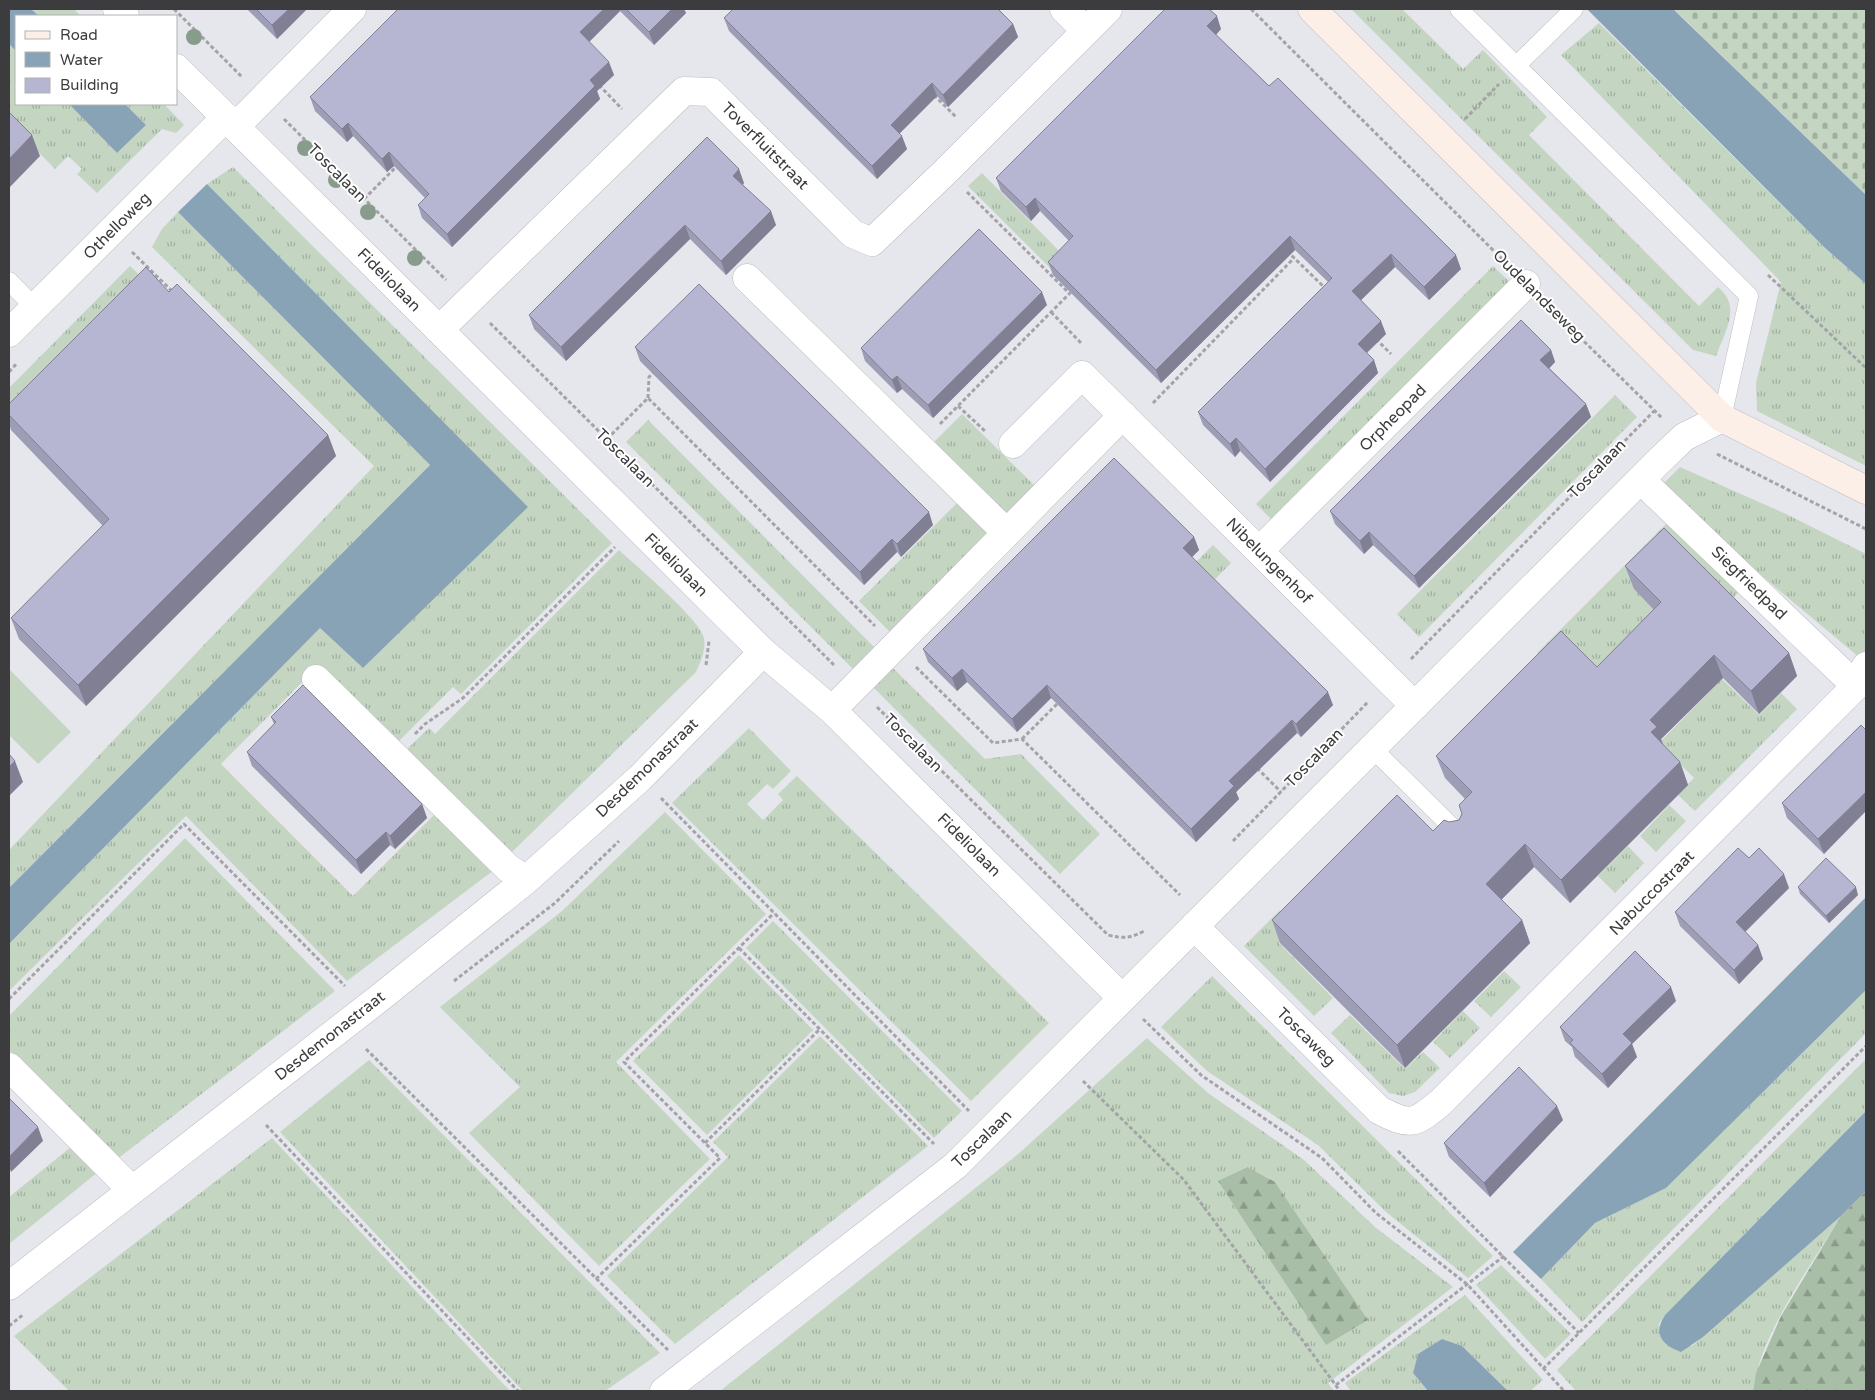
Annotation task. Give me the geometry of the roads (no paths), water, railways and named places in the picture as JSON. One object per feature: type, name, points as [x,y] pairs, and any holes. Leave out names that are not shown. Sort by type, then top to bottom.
[{"type":"street","points":[[230,122],[264,98],[352,9]]},
{"type":"street","points":[[1064,9],[1086,31]]},
{"type":"street","name":"Toverfluitstraat","points":[[439,330],[469,303],[684,91],[711,92],[853,234],[872,242],[1108,9]]},
{"type":"street","points":[[1312,9],[1443,142],[1722,418],[1866,490]]},
{"type":"street","name":"Fideliolaan","points":[[178,70],[763,652],[832,710],[1122,998]]},
{"type":"street","name":"Othelloweg","points":[[9,333],[230,122]]},
{"type":"street","points":[[747,278],[1007,533]]},
{"type":"street","name":"Orpheopad","points":[[1260,551],[1526,284]]},
{"type":"street","name":"Nibelungenhof","points":[[1013,444],[1082,375],[1135,412],[1260,551],[1415,706]]},
{"type":"street","points":[[832,710],[1007,533],[1135,412]]},
{"type":"street","name":"Toscalaan","points":[[664,1391],[955,1166],[1684,437],[1722,418]]},
{"type":"street","name":"Siegfriedpad","points":[[1641,480],[1861,676]]},
{"type":"street","name":"Desdemonastraat","points":[[9,1286],[382,996],[526,880],[640,778],[763,652]]},
{"type":"street","name":"Nabuccostraat","points":[[1429,1112],[1635,910],[1861,676]]},
{"type":"street","points":[[316,679],[508,868],[526,880]]},
{"type":"street","name":"Toscaweg","points":[[1194,926],[1379,1110],[1401,1122],[1416,1120],[1429,1112]]},
{"type":"street","points":[[9,1067],[132,1190]]},
{"type":"lane","points":[[1458,9],[1749,296],[1722,418]]},
{"type":"lane","points":[[1516,66],[1574,9]]},
{"type":"lane","points":[[9,281],[35,308]]},
{"type":"lane","points":[[1372,748],[1460,835]]},
{"type":"water","points":[[9,9],[31,9],[38,15],[15,15],[15,50],[9,44]]},
{"type":"water","points":[[1587,9],[1673,9],[1866,195],[1866,284],[1824,247]]},
{"type":"water","points":[[70,105],[126,105],[146,125],[117,153]]},
{"type":"water","points":[[207,184],[528,507],[363,668],[320,628],[9,944],[9,888],[430,465],[178,212]]},
{"type":"water","points":[[1866,897],[1866,990],[1666,1188],[1595,1223],[1541,1279],[1513,1252]]},
{"type":"water","points":[[1866,1111],[1866,1191],[1841,1216],[1703,1337],[1681,1352],[1668,1346],[1661,1338],[1660,1333],[1661,1321],[1665,1315]]},
{"type":"water","points":[[1442,1339],[1462,1346],[1508,1391],[1428,1391],[1413,1373],[1418,1354]]}]
